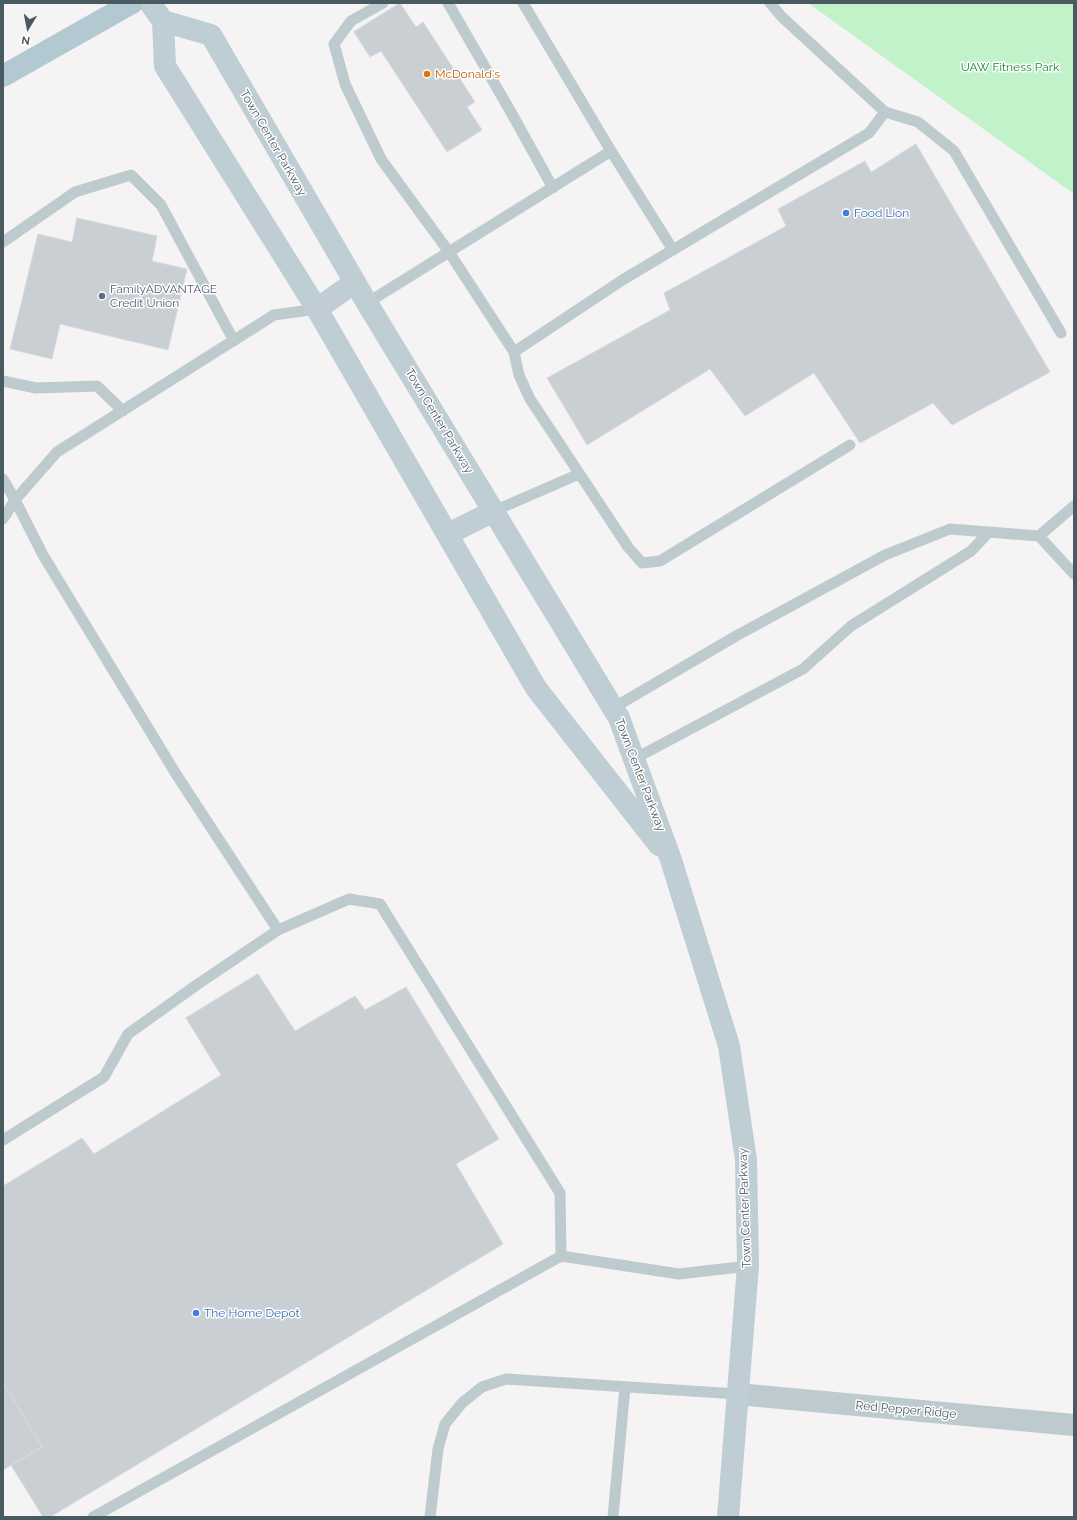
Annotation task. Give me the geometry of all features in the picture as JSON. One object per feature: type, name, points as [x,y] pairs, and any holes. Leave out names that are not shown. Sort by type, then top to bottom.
[{"type":"main road","points":[[3,76],[132,3]]},
{"type":"street","points":[[150,3],[163,21]]},
{"type":"street","name":"Town Center Parkway","points":[[671,860],[536,688],[317,309],[165,66],[163,21],[211,35],[367,303],[619,718],[671,860],[729,1046],[746,1160],[748,1266],[728,1517]]},
{"type":"street","points":[[317,309],[355,282]]},
{"type":"street","points":[[448,534],[494,511]]},
{"type":"street","name":"Red Pepper Ridge","points":[[738,1394],[1074,1425]]},
{"type":"lane","points":[[383,3],[351,21],[334,44],[345,84],[381,159],[449,252],[514,352],[519,375],[530,399],[628,547],[642,563],[660,561],[850,445]]},
{"type":"lane","points":[[448,3],[553,188]]},
{"type":"lane","points":[[523,3],[611,151],[673,250]]},
{"type":"lane","points":[[770,3],[782,17],[885,112],[918,122],[954,152],[1061,333]]},
{"type":"lane","points":[[514,352],[624,280],[869,133],[885,112]]},
{"type":"lane","points":[[367,303],[611,151]]},
{"type":"lane","points":[[3,242],[75,192],[131,175],[161,205],[234,341]]},
{"type":"lane","points":[[3,518],[15,500],[57,452],[274,315],[317,309]]},
{"type":"lane","points":[[3,381],[36,388],[97,386],[123,411]]},
{"type":"lane","points":[[494,511],[579,474]]},
{"type":"lane","points":[[3,479],[43,555],[176,774],[278,930]]},
{"type":"lane","points":[[613,708],[736,636],[885,555],[950,528],[988,533],[1039,536],[1074,506]]},
{"type":"lane","points":[[634,758],[803,669],[851,626],[971,551],[988,533]]},
{"type":"lane","points":[[1039,536],[1074,574]]},
{"type":"lane","points":[[3,1140],[104,1078],[128,1034],[198,984],[278,930],[349,899],[380,904],[560,1193],[561,1256]]},
{"type":"lane","points":[[93,1517],[561,1256],[679,1274],[748,1266]]},
{"type":"lane","points":[[430,1517],[438,1449],[445,1424],[462,1403],[482,1387],[506,1379],[738,1394]]},
{"type":"lane","points":[[613,1517],[625,1386]]},
{"type":"green space","name":"UAW Fitness Park","points":[[808,3],[1074,3],[1074,194]]},
{"type":"building","name":"McDonald's","points":[[400,3],[416,27],[423,22],[475,102],[467,107],[482,130],[447,152],[381,51],[370,57],[354,32]]},
{"type":"building","points":[[916,144],[1050,372],[952,425],[933,403],[860,443],[814,373],[745,416],[710,369],[587,445],[547,378],[670,310],[664,293],[786,226],[778,209],[865,161],[871,172]]},
{"type":"building","name":"FamilyADVANTAGE Credit Union","points":[[77,218],[157,236],[152,261],[187,269],[168,350],[60,324],[52,359],[10,349],[38,234],[72,242]]},
{"type":"building","name":"The Home Depot","points":[[258,974],[295,1031],[355,996],[365,1010],[406,987],[499,1139],[456,1164],[503,1244],[50,1517],[43,1517],[11,1465],[42,1447],[3,1382],[3,1186],[82,1138],[94,1154],[221,1075],[186,1018]]},
{"type":"building","points":[[3,1382],[42,1447],[3,1470]]},
{"type":"place","name":"McDonald's","points":[[427,74]]},
{"type":"place","name":"Food Lion","points":[[846,213]]},
{"type":"place","name":"FamilyADVANTAGE Credit Union","points":[[102,296]]},
{"type":"place","name":"The Home Depot","points":[[196,1313]]}]
